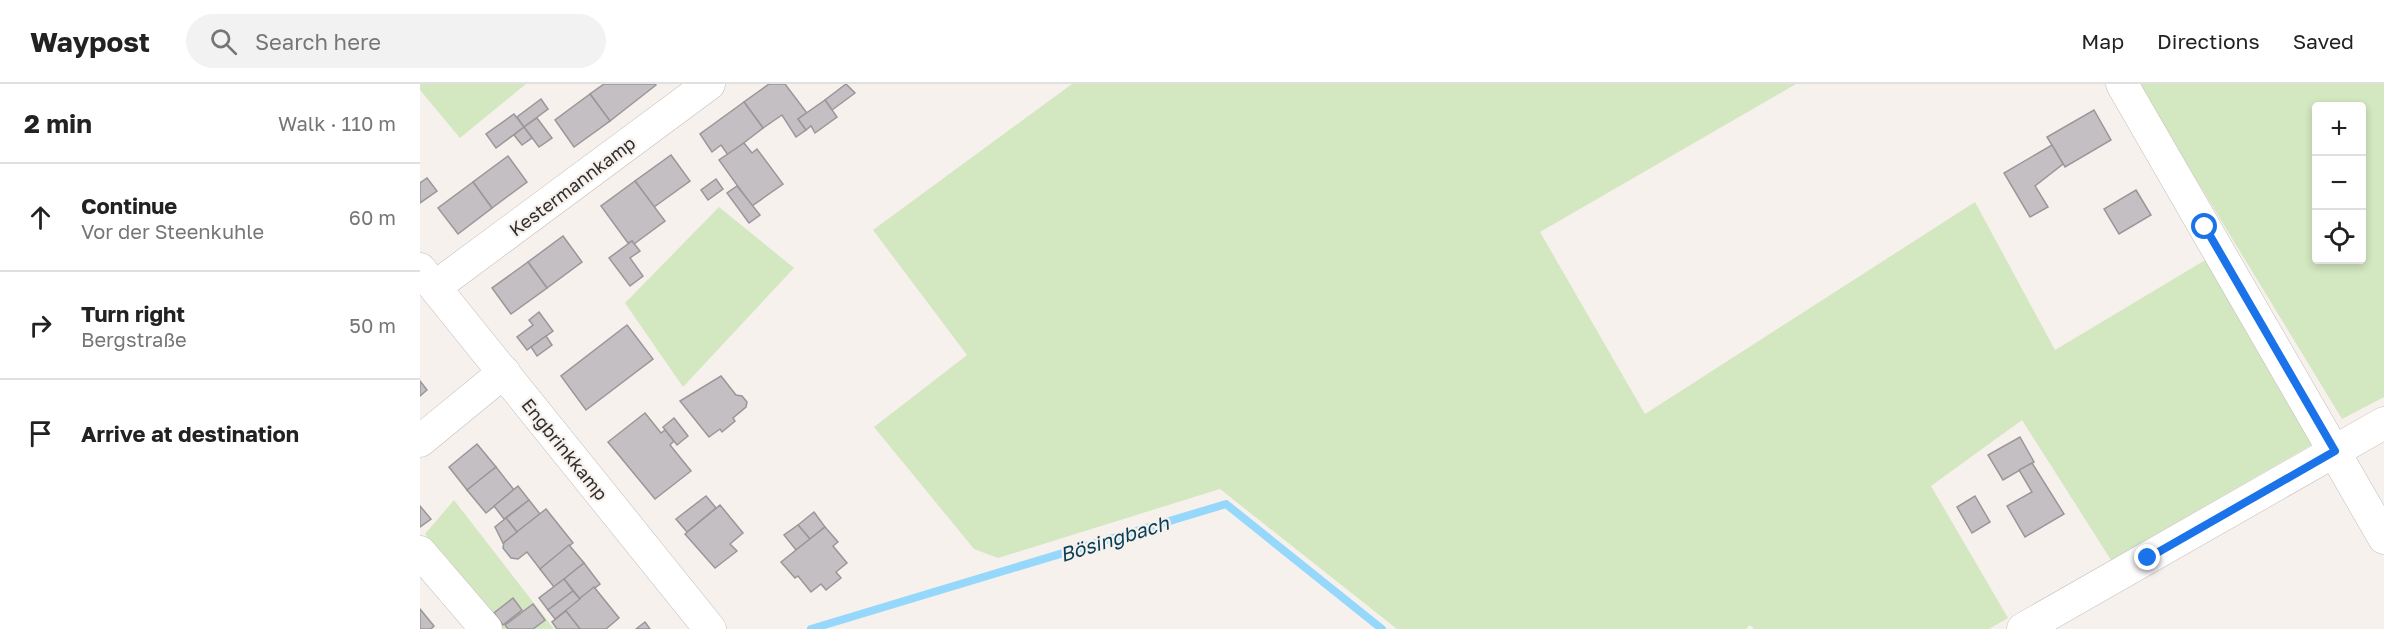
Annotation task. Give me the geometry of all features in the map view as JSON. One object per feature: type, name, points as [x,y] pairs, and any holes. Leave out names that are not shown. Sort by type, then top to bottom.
[{"type":"street","name":"Kestermannkamp","points":[[427,278],[709,84]]},
{"type":"street","points":[[2122,84],[2384,538]]},
{"type":"street","name":"Engbrinkkamp","points":[[427,278],[710,629]]},
{"type":"street","points":[[420,441],[504,372]]},
{"type":"street","points":[[2023,629],[2384,423]]},
{"type":"street","points":[[420,552],[486,629]]},
{"type":"green space","points":[[420,84],[526,84],[460,138],[420,90]]},
{"type":"green space","points":[[1072,84],[1796,84],[1540,232],[1645,414],[1975,202],[2055,350],[2207,259],[2313,444],[2111,560],[2022,420],[1931,486],[2008,618],[1989,629],[1754,629],[1750,625],[1746,629],[1397,629],[1220,489],[998,558],[974,549],[874,427],[967,355],[873,230]]},
{"type":"green space","points":[[2138,84],[2384,84],[2384,397],[2342,419]]},
{"type":"green space","points":[[719,207],[794,268],[683,387],[625,303]]},
{"type":"green space","points":[[454,500],[554,629],[501,629],[425,534]]},
{"type":"building","points":[[604,84],[656,85],[610,121],[590,94]]},
{"type":"building","points":[[769,84],[785,84],[807,113],[798,119],[806,130],[796,137],[782,115],[763,128],[744,102]]},
{"type":"building","points":[[846,84],[855,93],[832,110],[825,100]]},
{"type":"building","points":[[590,94],[610,121],[574,147],[555,120]]},
{"type":"building","points":[[541,99],[548,109],[524,127],[517,117]]},
{"type":"building","points":[[825,100],[837,117],[815,133],[811,126],[806,130],[798,119]]},
{"type":"building","points":[[744,102],[763,128],[728,155],[721,145],[712,152],[700,134]]},
{"type":"building","points":[[2094,110],[2111,140],[2065,167],[2047,137]]},
{"type":"building","points":[[514,114],[524,127],[496,148],[486,134]]},
{"type":"building","points":[[537,118],[552,138],[539,147],[524,127]]},
{"type":"building","points":[[524,127],[532,138],[522,145],[514,135]]},
{"type":"building","points":[[744,143],[752,153],[757,149],[783,184],[752,206],[719,160]]},
{"type":"building","points":[[2052,145],[2063,164],[2035,186],[2048,207],[2030,217],[2004,173]]},
{"type":"building","points":[[671,155],[690,181],[654,207],[635,181]]},
{"type":"building","points":[[508,156],[527,182],[492,208],[473,182]]},
{"type":"building","points":[[427,178],[437,191],[420,203],[420,183]]},
{"type":"building","points":[[716,179],[723,189],[708,200],[701,190]]},
{"type":"building","points":[[635,181],[665,221],[634,244],[632,241],[628,243],[601,206]]},
{"type":"building","points":[[473,182],[492,208],[458,234],[438,208]]},
{"type":"building","points":[[737,186],[760,215],[749,223],[727,193]]},
{"type":"building","points":[[2136,190],[2151,215],[2119,234],[2104,209]]},
{"type":"building","points":[[563,236],[582,262],[547,288],[528,262]]},
{"type":"building","points":[[632,241],[640,251],[630,258],[643,276],[630,286],[609,258]]},
{"type":"building","points":[[528,262],[547,288],[511,314],[492,288]]},
{"type":"building","points":[[539,312],[553,331],[527,350],[517,337],[533,325],[529,320]]},
{"type":"building","points":[[627,325],[653,359],[586,410],[561,376]]},
{"type":"building","points":[[546,336],[552,345],[537,356],[531,347]]},
{"type":"building","points":[[721,376],[736,395],[742,396],[747,402],[746,407],[733,418],[735,421],[722,432],[720,429],[709,437],[680,401]]},
{"type":"building","points":[[420,381],[427,390],[420,396]]},
{"type":"building","points":[[645,413],[661,433],[665,430],[674,441],[670,445],[691,471],[655,499],[608,442]]},
{"type":"building","points":[[674,418],[688,436],[677,445],[663,427]]},
{"type":"building","points":[[2020,437],[2034,462],[2003,480],[1988,455]]},
{"type":"building","points":[[477,444],[496,467],[467,490],[449,467]]},
{"type":"building","points":[[2032,463],[2064,514],[2025,537],[2007,506],[2032,492],[2019,470]]},
{"type":"building","points":[[496,467],[514,490],[486,513],[467,490]]},
{"type":"building","points":[[518,486],[529,500],[504,519],[494,506]]},
{"type":"building","points":[[706,496],[716,508],[687,532],[676,519]]},
{"type":"building","points":[[1975,496],[1990,522],[1972,533],[1957,507]]},
{"type":"building","points":[[529,500],[540,514],[517,532],[506,518]]},
{"type":"building","points":[[720,505],[743,533],[730,544],[737,551],[715,568],[685,534]]},
{"type":"building","points":[[420,506],[431,519],[420,527]]},
{"type":"building","points":[[546,509],[573,543],[540,569],[527,552],[518,559],[511,558],[503,548],[504,542]]},
{"type":"building","points":[[814,512],[825,527],[810,539],[798,525]]},
{"type":"building","points":[[506,518],[517,532],[503,543],[495,527]]},
{"type":"building","points":[[798,525],[810,539],[796,550],[784,535]]},
{"type":"building","points":[[825,527],[838,542],[833,546],[847,563],[836,572],[841,578],[826,590],[821,584],[811,592],[798,576],[795,578],[781,562]]},
{"type":"building","points":[[569,545],[584,563],[554,587],[540,569]]},
{"type":"building","points":[[584,563],[600,584],[580,599],[564,579]]},
{"type":"building","points":[[564,579],[573,591],[548,610],[539,598]]},
{"type":"building","points":[[594,587],[619,618],[606,629],[580,629],[565,610]]},
{"type":"building","points":[[573,591],[580,599],[555,619],[548,610]]},
{"type":"building","points":[[513,598],[522,610],[503,625],[494,613]]},
{"type":"building","points":[[533,604],[545,620],[533,629],[508,629],[505,625]]},
{"type":"building","points":[[420,609],[434,626],[431,629],[420,629]]},
{"type":"building","points":[[566,611],[580,629],[557,629],[552,622]]},
{"type":"building","points":[[645,622],[650,629],[636,629]]},
{"type":"waterway","name":"Bösingbach","points":[[811,629],[1226,504],[1382,629]]},
{"type":"route","points":[[2148,558],[2335,451],[2205,227]]}]
